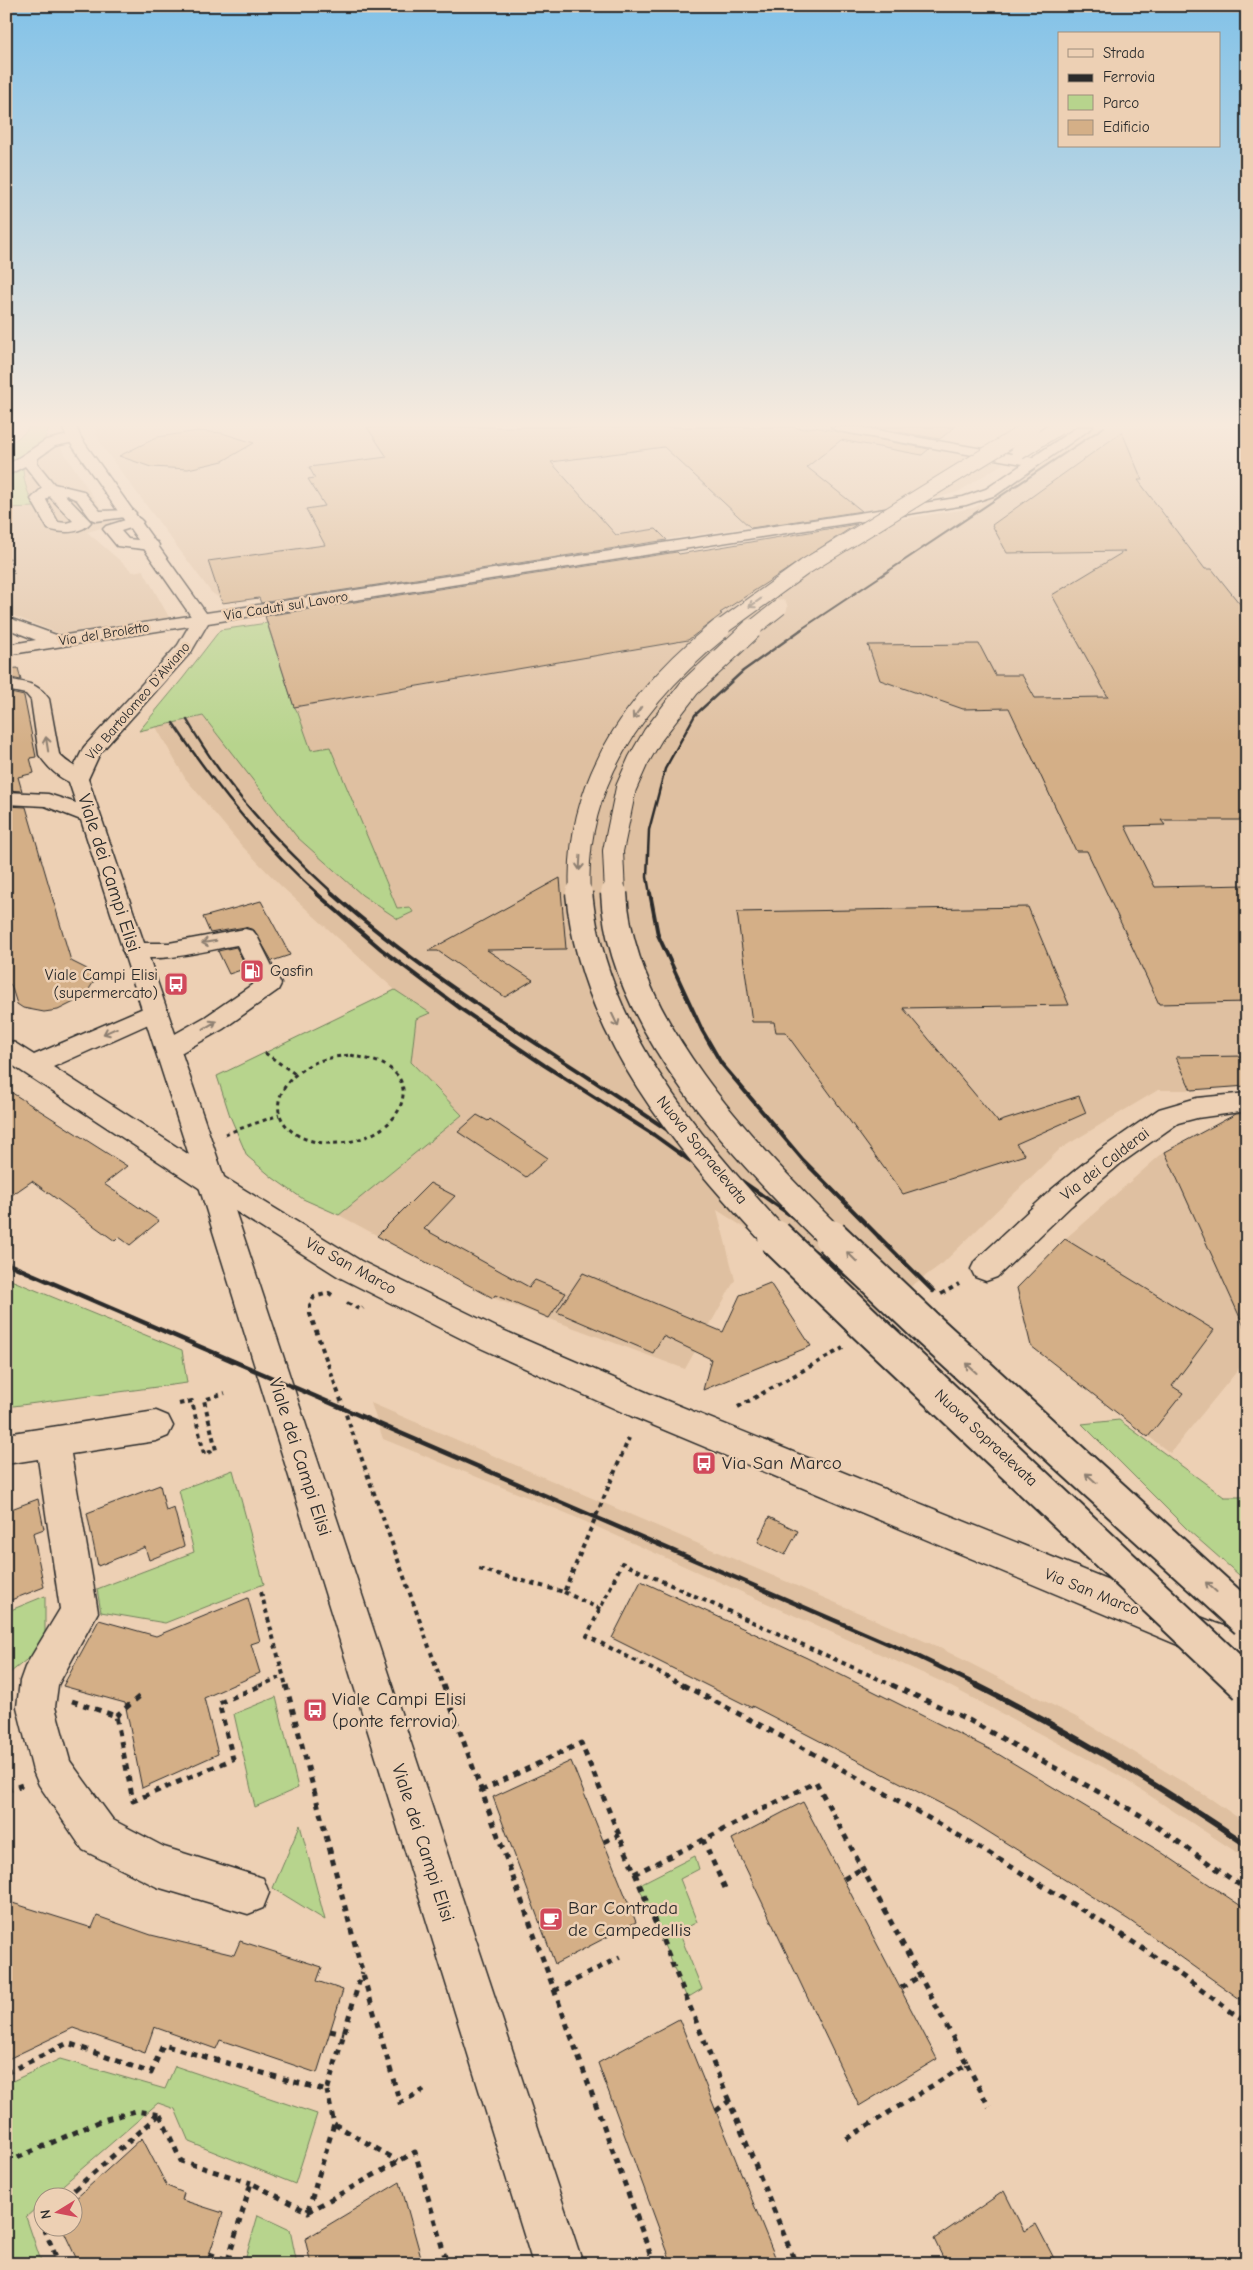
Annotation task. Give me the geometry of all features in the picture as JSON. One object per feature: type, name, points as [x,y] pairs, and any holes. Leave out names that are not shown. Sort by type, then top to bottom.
[{"type":"main road","points":[[114,533],[123,543],[151,545]]},
{"type":"main road","points":[[142,533],[202,619]]},
{"type":"main road","name":"Via Caduti sul Lavoro","points":[[202,619],[763,533]]},
{"type":"main road","name":"Nuova Sopraelevata","points":[[862,533],[777,586],[733,618],[682,661],[646,700],[618,740],[597,786],[581,838],[579,880],[584,931],[598,982],[628,1050],[672,1118],[747,1207],[860,1320],[1247,1685]]},
{"type":"main road","name":"Nuova Sopraelevata","points":[[892,533],[801,591],[756,624],[706,669],[675,704],[646,744],[626,787],[613,837],[612,878],[618,928],[634,977],[663,1040],[709,1105],[783,1188],[889,1294],[1247,1620]]},
{"type":"main road","name":"Via del Broletto","points":[[6,650],[202,619]]},
{"type":"main road","name":"Via Bartolomeo D'Alviano","points":[[78,778],[91,751],[185,648],[202,619]]},
{"type":"main road","points":[[6,622],[56,642]]},
{"type":"main road","points":[[6,664],[32,646]]},
{"type":"main road","name":"Viale dei Campi Elisi","points":[[6,684],[32,690],[40,699],[49,755],[57,765],[78,778],[212,1183],[554,2255]]},
{"type":"main road","points":[[6,797],[78,778]]},
{"type":"main road","points":[[6,797],[48,800],[89,816]]},
{"type":"main road","points":[[134,950],[168,950],[245,936],[269,984],[214,1023],[168,1049]]},
{"type":"main road","points":[[33,1066],[155,1011]]},
{"type":"main road","name":"Via San Marco","points":[[6,1049],[212,1183],[350,1269],[487,1337],[652,1410],[1215,1642],[1247,1653]]},
{"type":"main road","name":"Via dei Calderai","points":[[986,1270],[1061,1198],[1110,1157],[1169,1116],[1197,1108],[1247,1102]]},
{"type":"main road","points":[[6,1449],[52,1443],[164,1416]]},
{"type":"main road","points":[[52,1443],[79,1612],[39,1681],[36,1708],[53,1771],[98,1835],[157,1866],[248,1893]]},
{"type":"path","points":[[6,555],[10,559],[14,574]]},
{"type":"path","points":[[265,1053],[295,1074]]},
{"type":"path","points":[[351,1055],[370,1058],[386,1064],[398,1074],[404,1087],[403,1102],[396,1116],[382,1128],[363,1138],[342,1143],[321,1143],[302,1138],[287,1128],[279,1115],[278,1101],[284,1086],[295,1074],[312,1063],[331,1057],[351,1055]]},
{"type":"path","points":[[220,1136],[279,1115]]},
{"type":"path","points":[[337,1298],[329,1293],[314,1297],[310,1305],[310,1314],[481,1791],[654,2264]]},
{"type":"path","points":[[345,1302],[361,1310]]},
{"type":"path","points":[[164,1416],[192,1401],[204,1454],[216,1450],[204,1400],[225,1392]]},
{"type":"path","points":[[564,1592],[629,1438]]},
{"type":"path","points":[[1247,1890],[1140,1815],[967,1719],[622,1564],[587,1636],[763,1726],[938,1822],[1137,1945],[1247,2023]]},
{"type":"path","points":[[479,1569],[564,1592],[600,1609]]},
{"type":"path","points":[[261,1592],[362,1971],[400,2103],[424,2090]]},
{"type":"path","points":[[116,1716],[133,1801],[233,1759],[219,1704],[284,1676]]},
{"type":"path","points":[[38,1690],[116,1716]]},
{"type":"path","points":[[116,1716],[140,1696]]},
{"type":"path","points":[[481,1791],[581,1743],[796,2264]]},
{"type":"path","points":[[634,1874],[816,1782],[989,2107]]},
{"type":"path","points":[[604,1842],[619,1835]]},
{"type":"path","points":[[703,1840],[725,1888]]},
{"type":"path","points":[[844,1879],[862,1868]]},
{"type":"path","points":[[554,1991],[620,1957]]},
{"type":"path","points":[[308,2212],[334,2124],[326,2091],[362,1971]]},
{"type":"path","points":[[900,1988],[920,1976]]},
{"type":"path","points":[[330,2030],[344,2034]]},
{"type":"path","points":[[6,2073],[68,2043],[151,2073],[164,2045],[326,2091]]},
{"type":"path","points":[[843,2141],[967,2064]]},
{"type":"path","points":[[716,2111],[729,2101]]},
{"type":"path","points":[[6,2160],[26,2154],[103,2120],[136,2111],[160,2114]]},
{"type":"path","points":[[160,2114],[181,2161],[251,2183],[308,2212]]},
{"type":"path","points":[[76,2188],[160,2114]]},
{"type":"path","points":[[334,2124],[398,2161]]},
{"type":"path","points":[[308,2212],[415,2152],[447,2264]]},
{"type":"path","points":[[209,2254],[227,2262],[251,2183]]},
{"type":"path","points":[[48,2238],[60,2264]]},
{"type":"shaded area","points":[[6,533],[88,533],[133,572],[143,570],[170,619],[63,635],[6,613]]},
{"type":"shaded area","points":[[167,533],[708,533],[226,603],[211,592]]},
{"type":"shaded area","points":[[843,533],[1247,533],[1247,1056],[1177,1057],[1192,1090],[1158,1090],[1060,1149],[943,1263],[876,1312],[717,1210],[735,1280],[685,1369],[493,1298],[339,1215],[462,1115],[411,1062],[416,1019],[429,1013],[395,990],[281,886],[241,845],[185,778],[156,727],[203,716],[297,837],[362,895],[398,919],[413,912],[411,907],[397,908],[330,747],[311,750],[294,706],[688,640],[725,611],[710,594],[789,567]]},
{"type":"shaded area","points":[[1247,1129],[1247,1359],[1170,1453],[1031,1346],[1017,1288],[1065,1239],[1165,1151],[1172,1151]]},
{"type":"shaded area","points":[[371,1403],[936,1646],[1076,1717],[1211,1799],[1247,1824],[1247,1859],[1118,1775],[940,1681],[566,1513],[383,1439]]},
{"type":"green space","points":[[267,623],[294,706],[311,750],[330,747],[397,908],[410,907],[413,912],[398,919],[362,895],[297,837],[203,716],[139,731],[220,630]]},
{"type":"green space","points":[[395,990],[430,1013],[416,1019],[411,1062],[462,1115],[339,1215],[303,1199],[273,1178],[247,1156],[230,1116],[217,1076]]},
{"type":"green space","points":[[6,1278],[182,1350],[187,1383],[6,1407]]},
{"type":"green space","points":[[1119,1420],[1224,1497],[1247,1497],[1247,1582],[1188,1530],[1082,1424]]},
{"type":"green space","points":[[233,1470],[264,1584],[165,1623],[101,1612],[97,1589],[194,1552],[179,1490]]},
{"type":"green space","points":[[45,1596],[45,1645],[6,1676],[6,1612]]},
{"type":"green space","points":[[276,1697],[298,1788],[255,1807],[234,1714]]},
{"type":"green space","points":[[300,1825],[325,1920],[273,1888]]},
{"type":"green space","points":[[695,1856],[699,1869],[680,1879],[697,1922],[679,1932],[702,1989],[687,1998],[638,1885]]},
{"type":"green space","points":[[60,2059],[165,2089],[175,2066],[317,2114],[295,2184],[189,2142],[175,2109],[158,2103],[59,2188],[32,2188],[32,2212],[26,2217],[42,2264],[6,2264],[6,2084]]},
{"type":"green space","points":[[258,2215],[290,2230],[297,2264],[244,2264]]},
{"type":"building","points":[[319,533],[614,533],[616,535],[660,533],[667,540],[261,603],[259,598],[222,603],[208,561],[325,545]]},
{"type":"building","points":[[804,533],[843,533],[720,613],[722,614],[688,640],[294,707],[265,616],[677,552],[679,554]]},
{"type":"building","points":[[996,533],[1178,533],[1205,569],[1212,569],[1247,613],[1247,820],[1161,820],[1165,825],[1125,826],[1155,887],[1247,885],[1247,1002],[1159,1004],[1087,851],[1076,851],[1009,708],[963,709],[880,680],[868,645],[979,644],[995,675],[1022,675],[1035,698],[1108,697],[1052,595],[1125,551],[1007,553]]},
{"type":"building","points":[[18,668],[21,680],[6,677],[6,669]]},
{"type":"building","points":[[6,692],[24,696],[36,757],[30,758],[34,773],[18,777],[22,791],[6,790]]},
{"type":"building","points":[[6,806],[26,807],[71,961],[87,969],[92,975],[93,983],[84,997],[58,1010],[44,1012],[23,1008],[17,1004],[11,985],[6,982]]},
{"type":"building","points":[[560,878],[566,949],[487,950],[533,980],[505,997],[438,951],[428,951]]},
{"type":"building","points":[[261,901],[290,955],[272,961],[254,930],[245,927],[210,933],[203,917]]},
{"type":"building","points":[[1028,907],[1069,1005],[903,1008],[998,1122],[1079,1096],[1086,1113],[1016,1144],[1025,1155],[903,1194],[785,1032],[776,1032],[774,1022],[752,1022],[737,912]]},
{"type":"building","points":[[236,947],[247,968],[229,974],[218,951]]},
{"type":"building","points":[[1247,1056],[1247,1086],[1191,1090],[1176,1057]]},
{"type":"building","points":[[6,1089],[127,1166],[104,1184],[159,1221],[130,1245],[119,1237],[115,1241],[32,1181],[6,1199]]},
{"type":"building","points":[[1247,1113],[1247,1333],[1165,1152],[1236,1114]]},
{"type":"building","points":[[477,1115],[488,1121],[490,1119],[548,1158],[526,1177],[458,1132]]},
{"type":"building","points":[[430,1183],[455,1196],[424,1229],[529,1287],[535,1280],[566,1293],[549,1318],[495,1295],[493,1298],[377,1236]]},
{"type":"building","points":[[1065,1239],[1214,1330],[1172,1386],[1183,1393],[1148,1437],[1031,1346],[1017,1288]]},
{"type":"building","points":[[583,1273],[723,1332],[740,1295],[770,1283],[811,1346],[703,1390],[711,1359],[663,1336],[653,1353],[557,1312]]},
{"type":"building","points":[[160,1485],[166,1511],[174,1508],[184,1546],[149,1560],[145,1547],[98,1566],[87,1513]]},
{"type":"building","points":[[38,1499],[44,1529],[33,1533],[44,1587],[6,1602],[6,1511]]},
{"type":"building","points":[[769,1517],[798,1531],[785,1555],[758,1542]]},
{"type":"building","points":[[641,1581],[807,1658],[993,1751],[1161,1852],[1247,1910],[1247,2004],[1129,1920],[955,1811],[752,1706],[752,1708],[612,1638]]},
{"type":"building","points":[[248,1598],[260,1641],[251,1644],[260,1673],[204,1698],[218,1754],[142,1788],[125,1703],[63,1686],[99,1620],[156,1636]]},
{"type":"building","points":[[571,1761],[636,1922],[555,1964],[493,1797]]},
{"type":"building","points":[[803,1802],[937,2059],[859,2106],[732,1839]]},
{"type":"building","points":[[6,1901],[92,1928],[97,1916],[151,1935],[234,1955],[240,1941],[322,1967],[317,1981],[343,1990],[317,2073],[220,2040],[216,2049],[154,2027],[145,2053],[73,2028],[6,2060]]},
{"type":"building","points":[[679,2019],[778,2264],[672,2264],[598,2063]]},
{"type":"building","points":[[142,2138],[167,2186],[184,2193],[182,2200],[223,2213],[206,2264],[79,2264],[67,2238],[82,2238],[82,2193]]},
{"type":"building","points":[[400,2182],[423,2264],[311,2264],[305,2239]]},
{"type":"building","points":[[1004,2191],[1024,2231],[1036,2224],[1057,2264],[946,2264],[934,2239]]},
{"type":"railway","points":[[800,630],[945,533]]},
{"type":"railway","points":[[650,894],[647,877],[649,830],[665,769],[695,715],[743,671],[802,629]]},
{"type":"railway","points":[[187,720],[218,768],[253,813],[334,894]]},
{"type":"railway","points":[[173,723],[205,769],[240,813],[277,855],[318,894]]},
{"type":"railway","points":[[316,893],[381,949],[461,1009],[544,1065],[654,1135],[797,1238]]},
{"type":"railway","points":[[332,893],[425,968],[678,1137],[822,1238]]},
{"type":"railway","points":[[650,893],[658,935],[702,1030],[721,1063],[803,1160],[880,1238]]},
{"type":"railway","points":[[795,1237],[867,1291]]},
{"type":"railway","points":[[820,1237],[893,1289]]},
{"type":"railway","points":[[880,1238],[933,1291]]},
{"type":"railway","points":[[6,1263],[917,1656],[979,1686]]},
{"type":"railway","points":[[976,1685],[1114,1760],[1247,1845]]},
{"type":"place","name":"Gasfin","points":[[252,971]]},
{"type":"place","name":"Viale Campi Elisi (supermercato)","points":[[176,984]]},
{"type":"place","name":"Via San Marco","points":[[704,1463]]},
{"type":"place","name":"Viale Campi Elisi (ponte ferrovia)","points":[[315,1710]]},
{"type":"place","name":"Bar Contrada de Campedellis","points":[[551,1919]]}]
